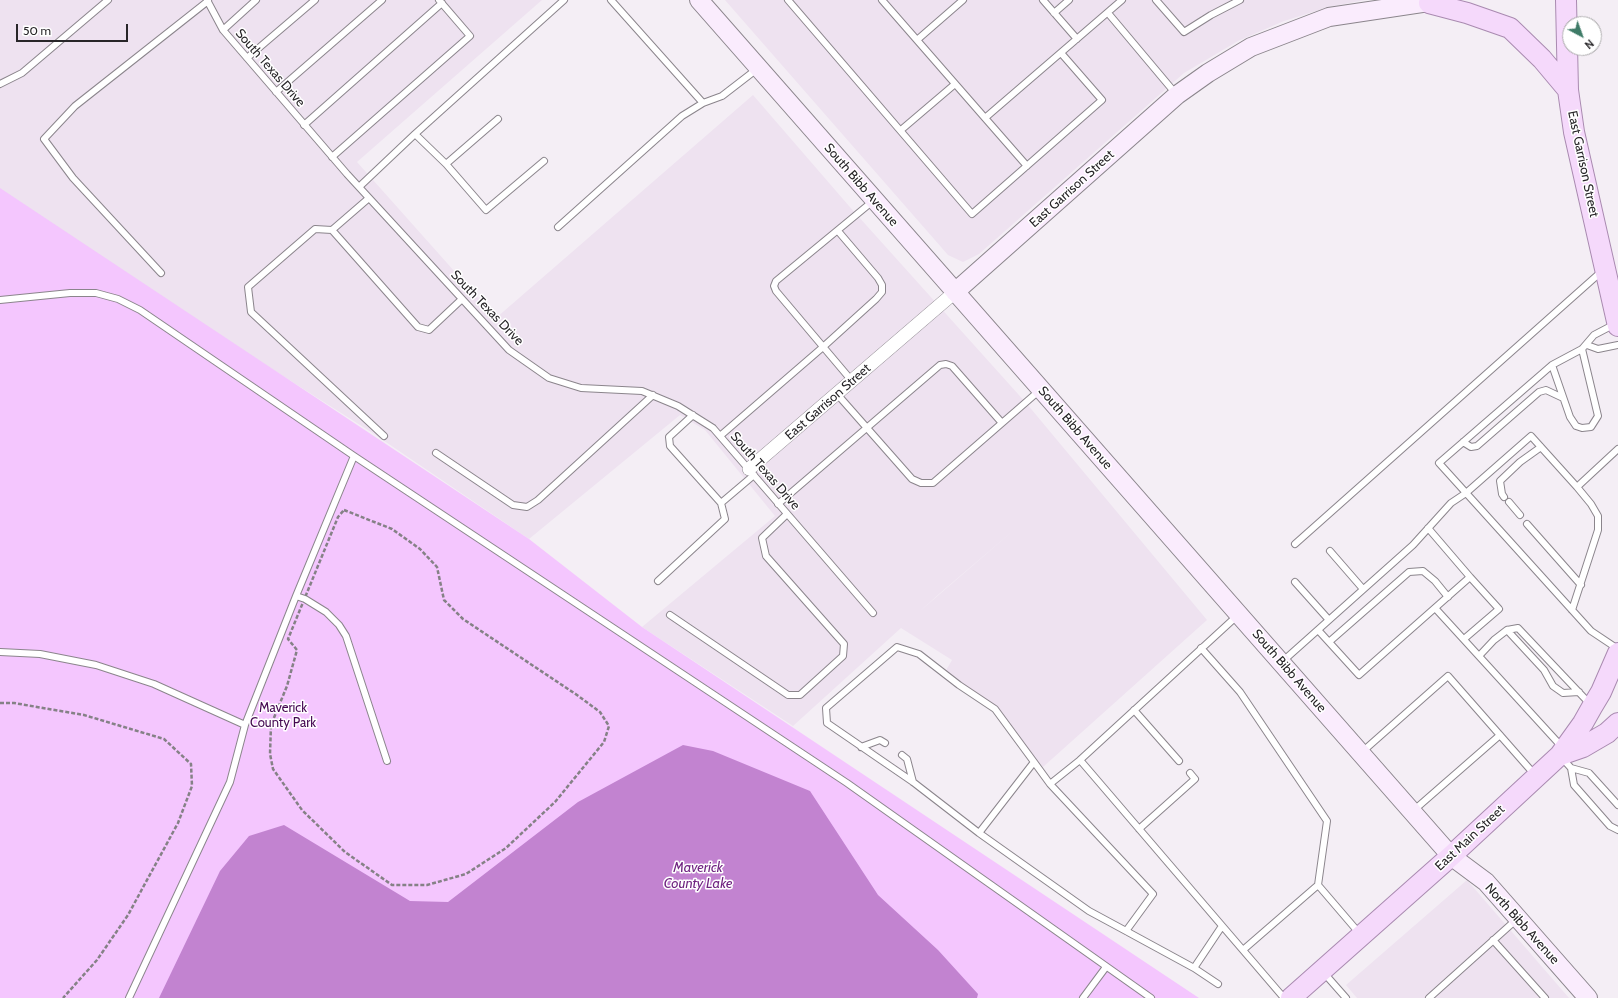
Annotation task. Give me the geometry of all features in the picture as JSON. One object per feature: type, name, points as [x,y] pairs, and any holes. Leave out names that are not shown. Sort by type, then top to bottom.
[{"type":"main road","name":"South Bibb Avenue","points":[[699,0],[1451,856]]},
{"type":"main road","name":"East Garrison Street","points":[[1566,0],[1568,90],[1574,132],[1618,325]]},
{"type":"main road","name":"East Garrison Street","points":[[955,292],[1177,95],[1208,73],[1252,47],[1329,17],[1429,1]]},
{"type":"main road","points":[[1429,1],[1510,28],[1542,59],[1568,90]]},
{"type":"main road","name":"East Main Street","points":[[1291,998],[1451,856],[1537,776],[1565,758],[1601,692],[1618,653]]},
{"type":"main road","points":[[1565,758],[1607,733],[1618,723]]},
{"type":"main road","name":"North Bibb Avenue","points":[[1451,856],[1486,882],[1588,998]]},
{"type":"street","name":"East Garrison Street","points":[[751,472],[837,394],[955,292]]},
{"type":"lane","points":[[0,84],[22,73],[108,0]]},
{"type":"lane","points":[[222,30],[256,0]]},
{"type":"lane","points":[[247,58],[315,0]]},
{"type":"lane","points":[[276,92],[382,0]]},
{"type":"lane","points":[[359,187],[415,134],[564,0]]},
{"type":"lane","points":[[611,0],[703,103]]},
{"type":"lane","points":[[788,0],[972,214],[1102,100],[1061,53]]},
{"type":"lane","points":[[882,0],[1027,166]]},
{"type":"lane","points":[[917,40],[963,0]]},
{"type":"lane","points":[[1043,0],[1077,39]]},
{"type":"lane","points":[[1054,13],[1069,0]]},
{"type":"lane","points":[[985,118],[1122,0]]},
{"type":"lane","points":[[1156,0],[1184,32],[1211,15],[1240,0]]},
{"type":"lane","points":[[161,274],[73,178],[44,139],[76,106],[208,1]]},
{"type":"lane","name":"South Texas Drive","points":[[208,1],[222,30],[332,157],[509,350],[549,378],[581,388],[642,391],[678,406],[713,428],[873,613]]},
{"type":"lane","points":[[304,125],[441,2],[470,36],[332,157]]},
{"type":"lane","points":[[1108,13],[1177,95]]},
{"type":"lane","points":[[558,227],[682,116],[703,103],[722,96],[759,68]]},
{"type":"lane","points":[[901,130],[955,84]]},
{"type":"lane","points":[[446,164],[498,119]]},
{"type":"lane","points":[[415,134],[446,164],[486,210],[544,161]]},
{"type":"lane","points":[[369,198],[332,230],[315,229],[248,287],[250,312],[384,436]]},
{"type":"lane","points":[[852,381],[776,291],[774,286],[776,281],[874,200]]},
{"type":"lane","points":[[332,230],[418,327],[429,330],[462,299]]},
{"type":"lane","points":[[720,436],[823,347],[882,292],[882,284],[878,278],[838,231]]},
{"type":"lane","points":[[1295,544],[1606,268]]},
{"type":"lane","points":[[0,300],[70,293],[96,294],[118,299],[140,310],[354,456],[847,783],[1151,998]]},
{"type":"lane","points":[[1618,325],[1594,335],[1585,347],[1552,365],[1439,463],[1591,630],[1618,649]]},
{"type":"lane","points":[[1585,347],[1598,349],[1618,345]]},
{"type":"lane","points":[[1552,365],[1570,417],[1576,426],[1582,428],[1591,427],[1598,416],[1585,347]]},
{"type":"lane","points":[[778,504],[940,365],[946,364],[952,366],[1002,423]]},
{"type":"lane","points":[[837,394],[912,479],[922,483],[933,483],[1041,389]]},
{"type":"lane","points":[[1463,442],[1471,447],[1477,446],[1539,392],[1546,390],[1563,398]]},
{"type":"lane","points":[[436,453],[513,505],[527,507],[538,500],[653,395]]},
{"type":"lane","points":[[658,581],[725,519],[721,503],[670,446],[669,437],[693,415]]},
{"type":"lane","points":[[1281,663],[1413,545],[1451,503],[1466,493],[1531,436],[1577,487],[1591,504],[1598,516],[1598,530],[1572,610]]},
{"type":"lane","points":[[1504,497],[1502,494],[1500,481],[1520,462],[1541,447]]},
{"type":"lane","points":[[1577,487],[1618,449]]},
{"type":"lane","points":[[129,998],[230,782],[245,725],[354,456]]},
{"type":"lane","points":[[721,503],[751,472]]},
{"type":"lane","points":[[1509,502],[1520,515]]},
{"type":"lane","points":[[670,615],[788,695],[800,695],[843,656],[844,644],[766,556],[762,538],[787,514]]},
{"type":"lane","points":[[1527,524],[1581,585]]},
{"type":"lane","points":[[1428,528],[1499,609],[1464,640]]},
{"type":"lane","points":[[1330,551],[1363,589]]},
{"type":"lane","points":[[1329,642],[1409,572],[1423,571],[1435,581],[1448,597]]},
{"type":"lane","points":[[1318,630],[1360,674],[1470,577]]},
{"type":"lane","points":[[1295,582],[1329,620]]},
{"type":"lane","points":[[296,596],[305,599],[326,612],[339,625],[346,636],[388,761]]},
{"type":"lane","points":[[1435,608],[1479,656],[1565,758],[1589,773],[1618,805]]},
{"type":"lane","points":[[1050,784],[1080,760],[1239,614]]},
{"type":"lane","points":[[1479,656],[1494,640],[1507,630],[1518,628],[1592,707]]},
{"type":"lane","points":[[1507,630],[1544,670],[1553,686],[1563,692],[1579,692]]},
{"type":"lane","points":[[1126,931],[1153,894],[1050,784],[995,709],[959,685],[919,654],[897,646],[826,708],[827,723],[913,782],[979,833],[1089,910],[1126,931],[1194,968],[1218,984]]},
{"type":"lane","points":[[1201,648],[1240,692],[1327,821],[1318,885],[1242,950]]},
{"type":"lane","points":[[0,652],[40,654],[96,665],[154,684],[245,725]]},
{"type":"lane","points":[[1360,753],[1448,676],[1537,776]]},
{"type":"lane","points":[[1134,710],[1179,761]]},
{"type":"lane","points":[[1412,812],[1500,735]]},
{"type":"lane","points":[[861,747],[880,740],[885,744]]},
{"type":"lane","points":[[902,755],[907,759],[913,782]]},
{"type":"lane","points":[[1565,758],[1574,785],[1610,826],[1618,830]]},
{"type":"lane","points":[[1080,760],[1284,998]]},
{"type":"lane","points":[[979,833],[1034,762]]},
{"type":"lane","points":[[1139,829],[1195,779],[1190,773]]},
{"type":"lane","points":[[1318,885],[1361,936]]},
{"type":"lane","points":[[1428,998],[1518,918]]},
{"type":"lane","points":[[1194,968],[1222,926]]},
{"type":"lane","points":[[1494,940],[1544,998]]},
{"type":"lane","points":[[1083,998],[1106,967]]},
{"type":"lane","points":[[1322,970],[1346,998]]},
{"type":"path","points":[[293,645],[297,650],[287,686],[271,725],[270,754],[273,769],[302,810],[318,828],[345,852],[392,884],[427,885],[466,874],[506,848],[555,802],[604,742],[609,726],[600,712],[463,619],[444,600],[437,566],[420,549],[392,529],[344,510]]},
{"type":"path","points":[[0,703],[14,703],[84,715],[164,739],[191,764],[192,786],[178,823],[128,916],[97,960],[63,998]]},
{"type":"shaded area","points":[[0,0],[542,0],[357,162],[496,318],[753,95],[849,206],[1027,404],[1207,620],[1043,767],[986,703],[945,672],[952,660],[901,628],[793,726],[642,627],[775,516],[705,430],[680,415],[529,539],[371,432],[0,196]],"holes":[[[1014,530],[919,612],[939,594]]]},
{"type":"shaded area","points":[[725,0],[1365,0],[1329,7],[1284,21],[1238,41],[1184,73],[979,254],[963,262],[948,255]]},
{"type":"shaded area","points":[[1467,880],[1569,998],[1357,998],[1346,985]]},
{"type":"green space","name":"Maverick County Park","points":[[0,188],[529,539],[642,627],[1199,998],[0,998]]},
{"type":"water","name":"Maverick County Lake","points":[[683,745],[713,751],[810,791],[878,895],[938,950],[978,994],[977,998],[159,998],[220,871],[249,836],[284,825],[410,901],[448,902],[578,802]]}]
